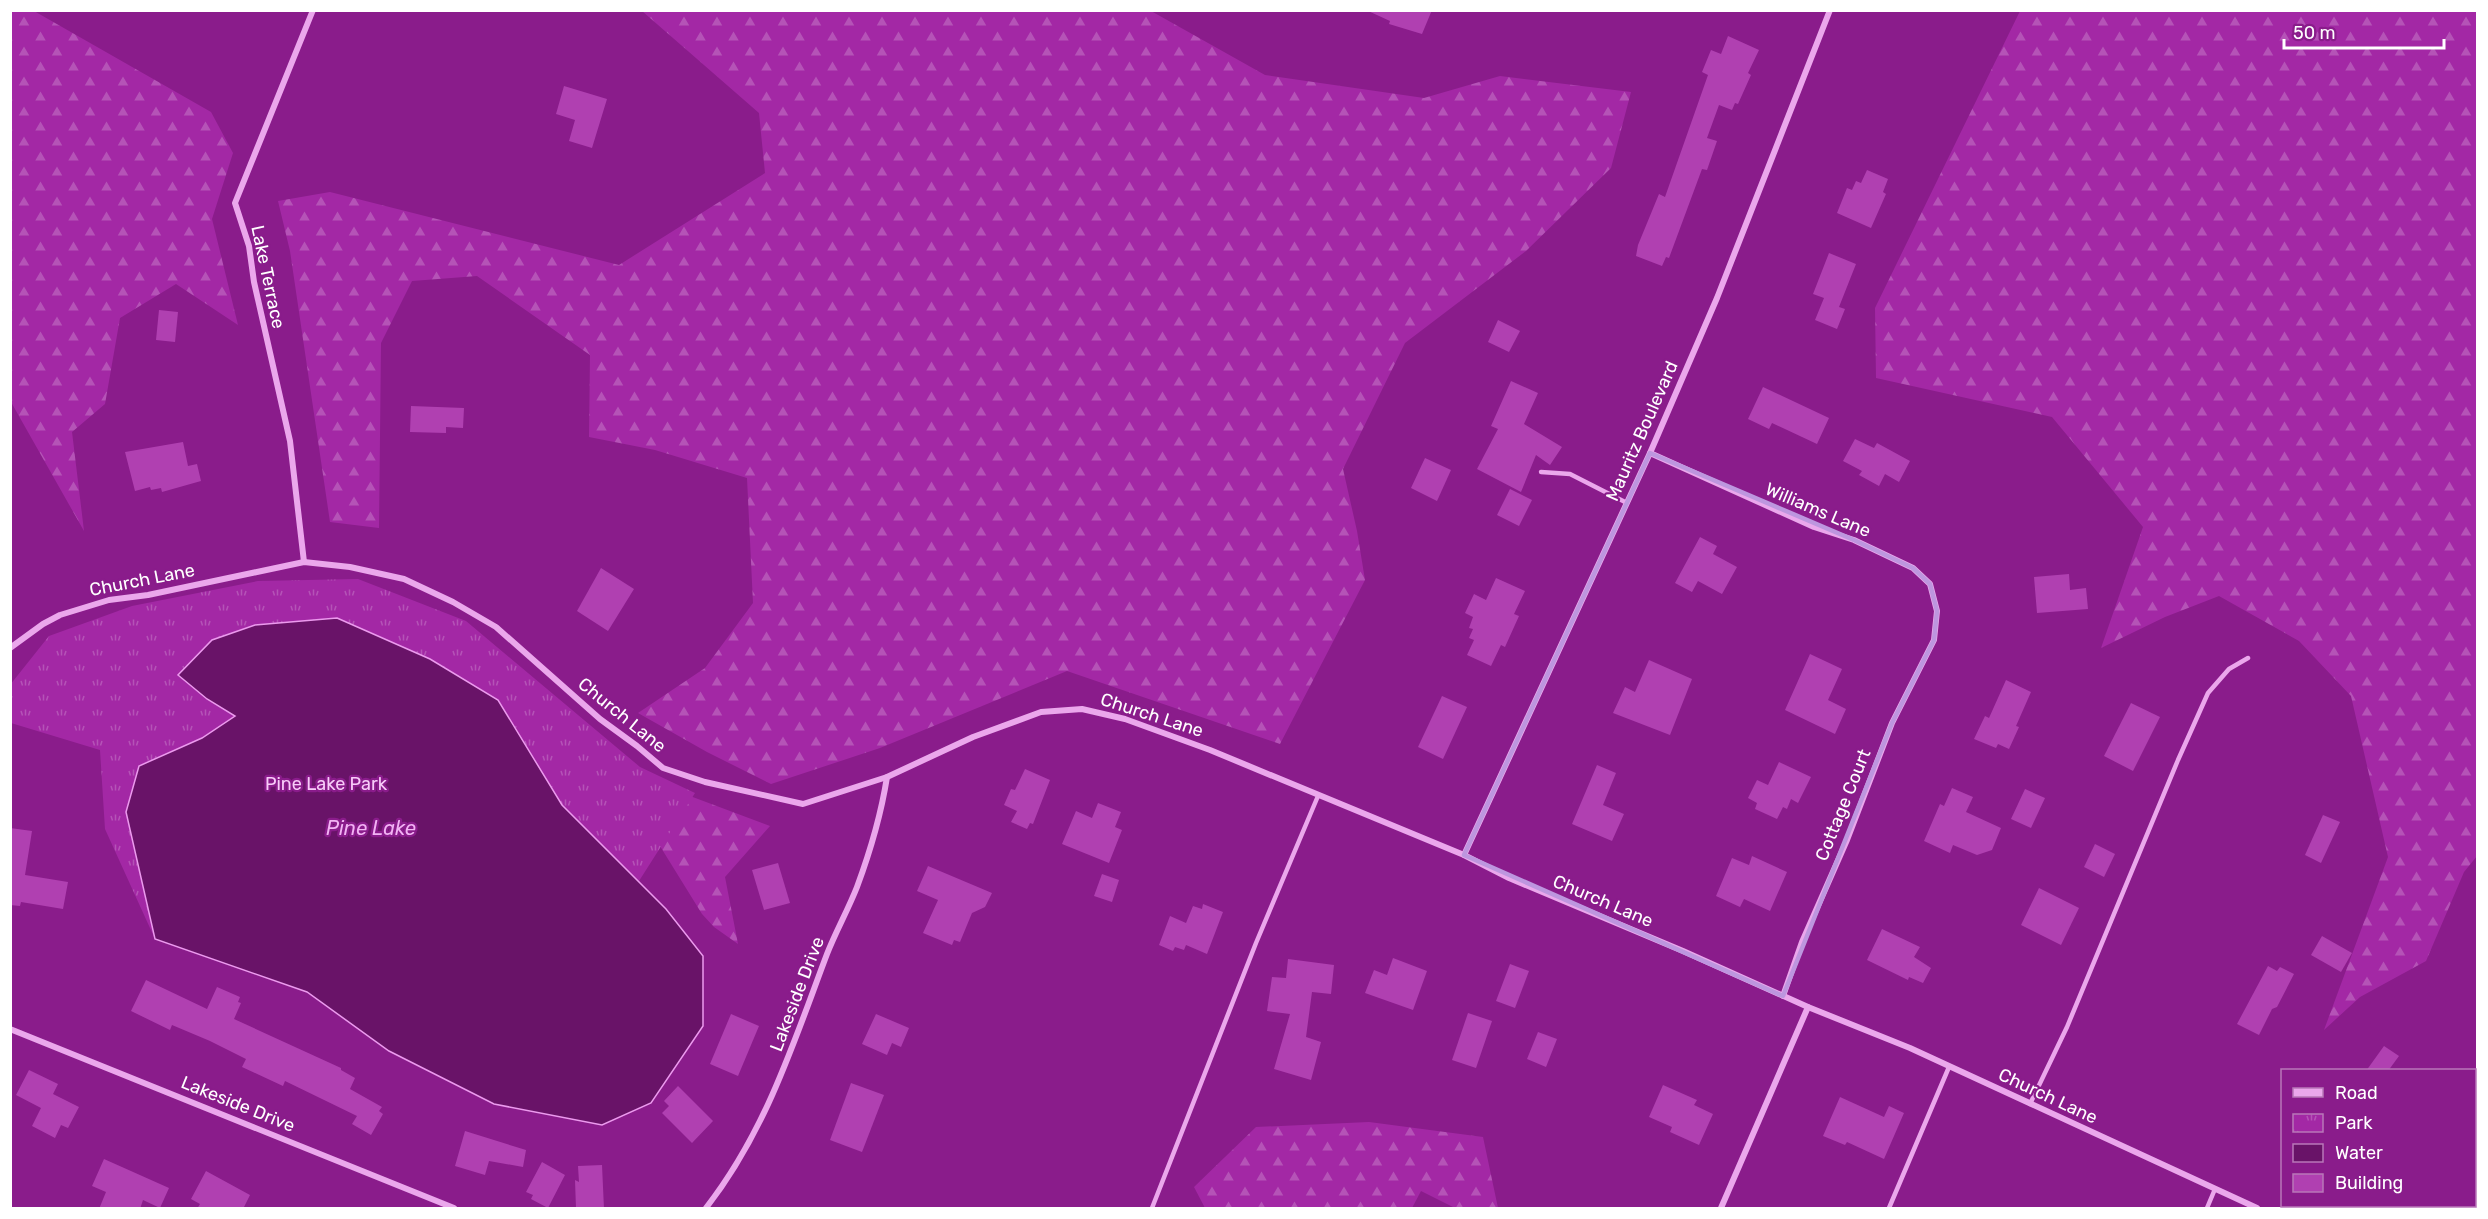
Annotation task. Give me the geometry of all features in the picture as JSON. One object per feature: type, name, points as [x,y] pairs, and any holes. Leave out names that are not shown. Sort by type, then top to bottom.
[{"type":"street","name":"Lake Terrace","points":[[304,562],[290,441],[254,282],[249,246],[235,203],[313,10]]},
{"type":"street","name":"Mauritz Boulevard","points":[[1464,855],[1650,453],[1717,298],[1830,10]]},
{"type":"street","name":"Williams Lane","points":[[1650,453],[1814,527],[1854,540],[1912,568],[1929,584],[1937,611],[1935,628]]},
{"type":"street","name":"Church Lane","points":[[10,648],[43,624],[99,602],[147,595],[304,562],[350,567],[404,579],[453,602],[496,627],[600,719],[663,768],[705,782],[803,804],[887,777],[973,737],[1041,712],[1082,709],[1125,719],[1210,750],[1464,855],[1509,878],[1949,1067],[2257,1209]]},
{"type":"street","name":"Cottage Court","points":[[1783,996],[1802,942],[1848,840],[1892,723],[1934,640],[1935,628]]},
{"type":"street","name":"Lakeside Drive","points":[[706,1209],[744,1152],[774,1095],[828,952],[857,886],[880,818],[887,777]]},
{"type":"street","points":[[1721,1209],[1808,1007]]},
{"type":"street","name":"Lakeside Drive","points":[[10,1029],[454,1209]]},
{"type":"lane","points":[[1541,472],[1570,474],[1627,503]]},
{"type":"lane","points":[[2030,1104],[2067,1027],[2208,693],[2229,669],[2248,658]]},
{"type":"lane","points":[[1152,1209],[1243,975],[1318,796]]},
{"type":"lane","points":[[1889,1209],[1949,1067]]},
{"type":"lane","points":[[2207,1209],[2215,1189]]},
{"type":"highlighted area","points":[[1650,453],[1854,540],[1913,568],[1930,584],[1937,611],[1934,640],[1892,723],[1783,996],[1464,855]]},
{"type":"green space","points":[[11,10],[34,11],[211,112],[233,153],[212,219],[238,325],[176,284],[120,318],[105,404],[72,432],[84,531],[11,402]]},
{"type":"green space","points":[[642,11],[1151,11],[1265,75],[1424,98],[1500,76],[1631,92],[1611,168],[1526,251],[1405,343],[1343,469],[1365,580],[1280,744],[1067,671],[880,748],[771,784],[707,752],[638,713],[705,668],[753,603],[747,478],[655,450],[589,437],[590,355],[477,276],[412,281],[381,343],[379,528],[330,522],[290,251],[278,201],[330,192],[619,265],[765,173],[759,113]]},
{"type":"green space","points":[[2020,11],[2477,11],[2477,856],[2464,872],[2426,961],[2360,997],[2324,1030],[2388,857],[2351,696],[2299,641],[2219,596],[2165,617],[2101,648],[2143,527],[2052,417],[1876,378],[1875,308]]},
{"type":"green space","name":"Pine Lake","points":[[358,579],[466,621],[640,767],[695,793],[639,881],[703,956],[703,1026],[651,1103],[602,1125],[494,1104],[389,1051],[307,992],[155,939],[105,829],[100,750],[11,723],[10,685],[49,636],[132,606],[258,581]]},
{"type":"green space","points":[[658,784],[770,826],[725,877],[738,944],[714,927],[702,914],[642,817]]},
{"type":"green space","points":[[1369,1122],[1483,1137],[1498,1208],[1455,1208],[1421,1191],[1412,1208],[1205,1208],[1194,1187],[1256,1127]]},
{"type":"water","name":"Pine Lake","points":[[337,618],[430,659],[498,700],[562,805],[666,909],[703,956],[703,1026],[651,1103],[602,1125],[494,1104],[389,1051],[307,992],[155,939],[126,812],[139,766],[202,738],[235,716],[207,699],[178,675],[212,640],[255,625]]},
{"type":"building","points":[[1366,10],[1432,10],[1422,34],[1389,24],[1390,21]]},
{"type":"building","points":[[1728,36],[1759,50],[1748,73],[1751,75],[1738,104],[1735,103],[1732,110],[1719,105],[1707,138],[1717,141],[1707,170],[1702,169],[1669,258],[1666,257],[1662,266],[1636,256],[1638,245],[1659,194],[1665,197],[1708,75],[1702,72],[1711,50],[1721,54]]},
{"type":"building","points":[[564,86],[607,99],[592,148],[569,141],[575,120],[556,114]]},
{"type":"building","points":[[1867,170],[1888,179],[1883,192],[1886,194],[1871,228],[1837,213],[1847,188],[1852,190],[1856,181],[1861,183]]},
{"type":"building","points":[[1829,253],[1856,264],[1839,307],[1845,309],[1837,329],[1815,320],[1824,298],[1813,294]]},
{"type":"building","points":[[159,310],[178,312],[175,342],[156,340]]},
{"type":"building","points":[[1498,320],[1520,331],[1509,352],[1488,342]]},
{"type":"building","points":[[1511,381],[1538,393],[1524,424],[1562,447],[1550,465],[1536,455],[1521,492],[1477,469],[1498,429],[1491,426]]},
{"type":"building","points":[[1763,387],[1829,418],[1817,444],[1772,423],[1769,429],[1748,419]]},
{"type":"building","points":[[411,406],[464,408],[463,428],[446,427],[446,433],[410,432]]},
{"type":"building","points":[[1855,439],[1874,448],[1877,443],[1910,461],[1899,482],[1885,474],[1879,486],[1859,475],[1862,471],[1843,461]]},
{"type":"building","points":[[183,442],[188,466],[197,464],[201,481],[162,492],[161,488],[151,490],[150,487],[135,491],[125,452]]},
{"type":"building","points":[[1425,458],[1451,470],[1437,501],[1411,488]]},
{"type":"building","points":[[1510,489],[1532,500],[1519,526],[1497,515]]},
{"type":"building","points":[[1700,537],[1717,546],[1713,554],[1737,567],[1722,594],[1698,581],[1692,592],[1675,583]]},
{"type":"building","points":[[601,568],[634,589],[608,631],[577,611]]},
{"type":"building","points":[[2069,574],[2070,590],[2086,588],[2088,609],[2037,613],[2034,577]]},
{"type":"building","points":[[1496,578],[1525,591],[1514,614],[1519,616],[1505,647],[1501,645],[1491,666],[1467,655],[1474,640],[1469,638],[1473,629],[1469,628],[1473,617],[1465,613],[1474,594],[1486,600]]},
{"type":"building","points":[[1810,654],[1842,669],[1828,700],[1846,709],[1835,734],[1785,710]]},
{"type":"building","points":[[1649,660],[1692,679],[1670,735],[1613,713],[1625,687],[1635,692]]},
{"type":"building","points":[[2006,680],[2031,692],[2009,749],[1998,744],[1996,748],[1974,739],[1985,716],[1989,718]]},
{"type":"building","points":[[1442,696],[1467,707],[1443,759],[1418,747]]},
{"type":"building","points":[[2131,703],[2160,717],[2133,771],[2104,756]]},
{"type":"building","points":[[1779,762],[1811,777],[1798,803],[1791,799],[1787,809],[1783,807],[1777,819],[1755,809],[1757,803],[1748,798],[1757,780],[1768,785]]},
{"type":"building","points":[[1597,765],[1616,773],[1603,805],[1624,814],[1612,841],[1572,824]]},
{"type":"building","points":[[1025,769],[1050,780],[1033,824],[1030,823],[1027,829],[1011,822],[1017,811],[1004,805],[1011,789],[1015,790]]},
{"type":"building","points":[[1952,788],[1973,797],[1966,812],[2001,828],[1992,850],[1977,855],[1953,845],[1950,853],[1924,841],[1940,804],[1944,806]]},
{"type":"building","points":[[2025,789],[2045,798],[2031,828],[2011,819]]},
{"type":"building","points":[[1098,803],[1121,812],[1115,827],[1122,830],[1109,863],[1062,844],[1076,811],[1092,818]]},
{"type":"building","points":[[2323,815],[2340,822],[2321,863],[2305,855]]},
{"type":"building","points":[[10,828],[32,831],[25,875],[68,882],[63,909],[21,902],[20,906],[10,905]]},
{"type":"building","points":[[2095,844],[2115,854],[2104,877],[2084,867]]},
{"type":"building","points":[[1752,856],[1787,872],[1770,911],[1744,899],[1740,907],[1716,896],[1732,858],[1749,865]]},
{"type":"building","points":[[778,863],[790,903],[764,910],[752,870]]},
{"type":"building","points":[[928,866],[992,893],[985,907],[972,913],[960,942],[954,940],[952,945],[923,933],[938,900],[917,891]]},
{"type":"building","points":[[1102,874],[1119,880],[1112,902],[1094,896]]},
{"type":"building","points":[[2039,888],[2079,908],[2061,945],[2021,925]]},
{"type":"building","points":[[1203,904],[1223,912],[1207,954],[1186,945],[1184,950],[1175,947],[1173,951],[1159,945],[1170,916],[1186,923],[1193,906],[1202,909]]},
{"type":"building","points":[[1882,929],[1920,947],[1914,957],[1931,968],[1923,983],[1909,977],[1908,980],[1867,960]]},
{"type":"building","points":[[2322,936],[2352,953],[2341,972],[2311,955]]},
{"type":"building","points":[[1393,958],[1427,971],[1413,1010],[1365,993],[1374,970],[1387,975]]},
{"type":"building","points":[[1288,959],[1334,965],[1331,994],[1312,992],[1306,1037],[1321,1042],[1311,1080],[1274,1069],[1290,1014],[1267,1011],[1272,977],[1286,978]]},
{"type":"building","points":[[1510,964],[1529,971],[1515,1008],[1496,1001]]},
{"type":"building","points":[[2268,966],[2277,971],[2280,967],[2294,974],[2259,1035],[2237,1024]]},
{"type":"building","points":[[146,980],[207,1009],[217,987],[240,997],[238,1002],[241,1003],[234,1019],[341,1068],[355,1078],[350,1089],[382,1107],[379,1111],[383,1114],[371,1135],[352,1124],[357,1116],[285,1081],[283,1086],[242,1067],[246,1059],[210,1041],[172,1025],[170,1030],[131,1011]]},
{"type":"building","points":[[1468,1013],[1492,1021],[1476,1068],[1452,1060]]},
{"type":"building","points":[[731,1014],[759,1026],[738,1076],[710,1064]]},
{"type":"building","points":[[876,1014],[909,1028],[901,1047],[892,1043],[887,1055],[862,1044]]},
{"type":"building","points":[[1538,1032],[1557,1039],[1546,1067],[1527,1059]]},
{"type":"building","points":[[2384,1046],[2399,1056],[2389,1069],[2367,1069]]},
{"type":"building","points":[[29,1070],[58,1084],[53,1094],[79,1107],[68,1128],[61,1125],[55,1138],[32,1126],[41,1108],[16,1095]]},
{"type":"building","points":[[851,1083],[884,1095],[862,1152],[830,1140]]},
{"type":"building","points":[[1663,1085],[1697,1100],[1694,1105],[1713,1114],[1699,1145],[1670,1132],[1672,1127],[1649,1117]]},
{"type":"building","points":[[678,1086],[713,1121],[692,1143],[662,1113],[669,1106],[664,1101]]},
{"type":"building","points":[[1840,1097],[1884,1117],[1889,1106],[1904,1113],[1884,1159],[1847,1142],[1845,1145],[1823,1136]]},
{"type":"building","points":[[465,1131],[526,1150],[523,1167],[489,1161],[485,1175],[455,1166]]},
{"type":"building","points":[[104,1159],[169,1188],[160,1208],[143,1200],[140,1209],[99,1209],[106,1192],[92,1186]]},
{"type":"building","points":[[542,1162],[565,1175],[548,1208],[531,1199],[533,1195],[526,1192]]},
{"type":"building","points":[[602,1165],[604,1209],[576,1209],[575,1180],[579,1182],[578,1166]]},
{"type":"building","points":[[206,1171],[250,1195],[243,1209],[197,1209],[200,1204],[191,1199]]},
{"type":"park label","name":"Pine Lake Park","points":[[326,784]]}]
